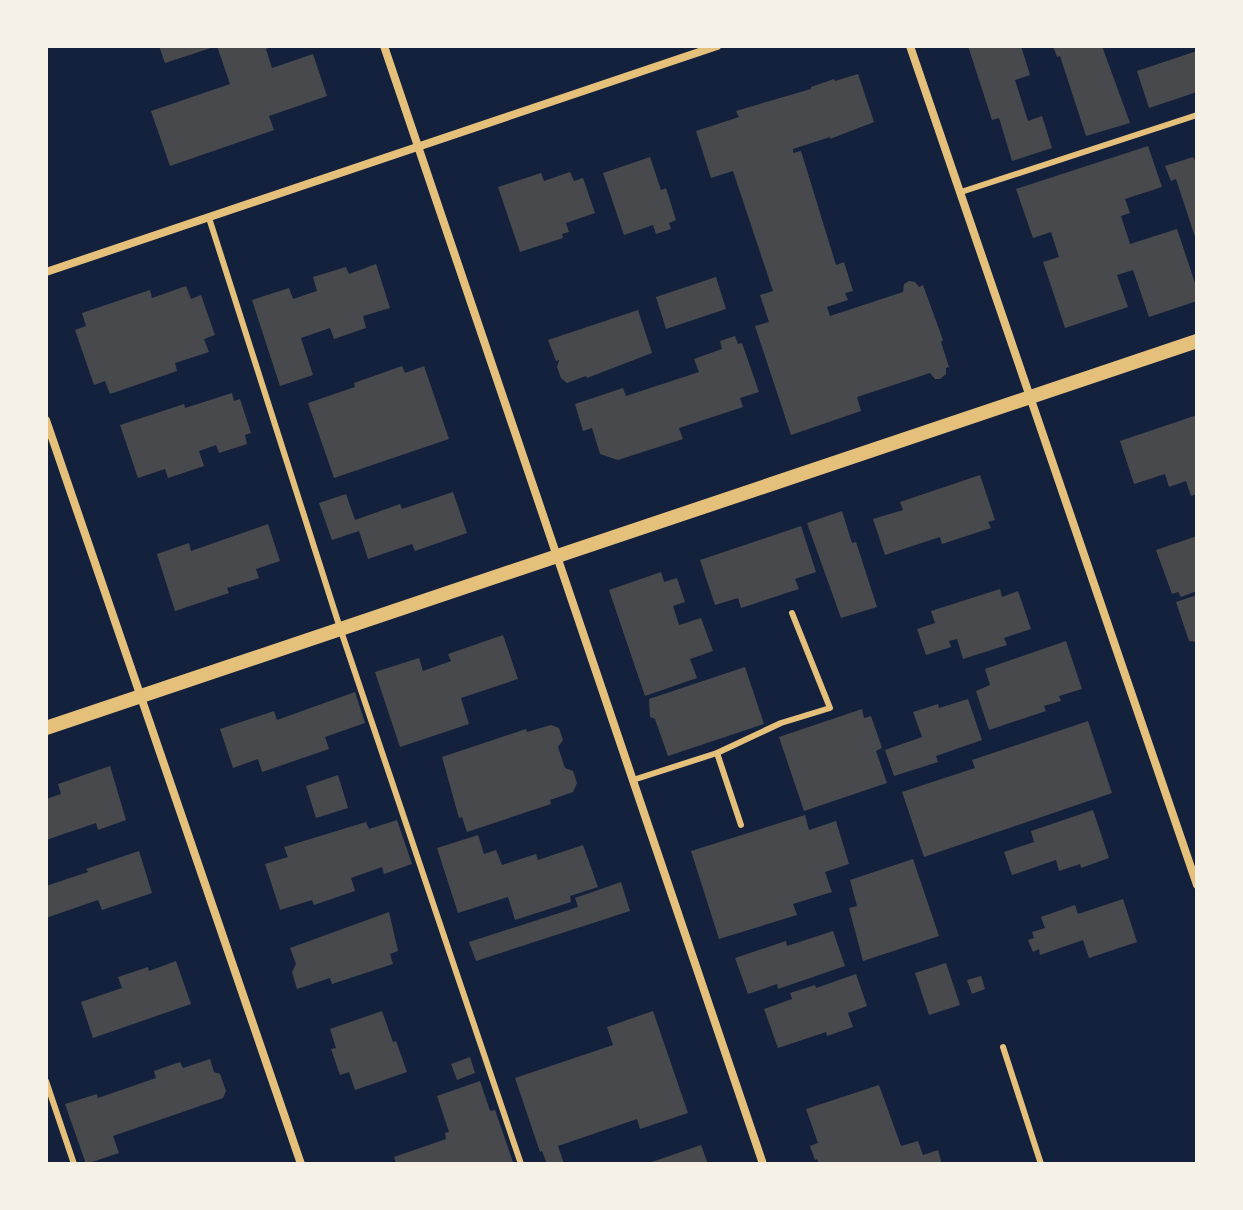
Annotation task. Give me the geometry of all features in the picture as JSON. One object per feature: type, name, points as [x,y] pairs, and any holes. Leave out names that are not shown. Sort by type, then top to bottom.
[{"type":"street","points":[[384,46],[763,1164]]},
{"type":"street","points":[[46,272],[717,46]]},
{"type":"street","points":[[910,46],[1197,885]]},
{"type":"street","points":[[46,728],[1197,341]]},
{"type":"street","points":[[46,420],[301,1164]]},
{"type":"lane","points":[[961,192],[1197,115]]},
{"type":"lane","points":[[209,218],[340,628],[521,1164]]},
{"type":"lane","points":[[633,780],[717,753],[781,723],[830,708],[792,613]]},
{"type":"lane","points":[[717,753],[741,825]]},
{"type":"lane","points":[[1003,1047],[1041,1164]]},
{"type":"lane","points":[[46,1081],[74,1164]]},
{"type":"building","points":[[159,46],[214,46],[214,47],[165,63]]},
{"type":"building","points":[[217,46],[273,46],[266,49],[272,68],[313,54],[327,96],[269,116],[274,130],[170,166],[151,111],[230,84]]},
{"type":"building","points":[[968,46],[1021,46],[1030,75],[1015,80],[1028,121],[1042,116],[1052,148],[1012,161],[999,118],[992,120]]},
{"type":"building","points":[[1053,46],[1102,46],[1130,123],[1086,136],[1060,56],[1057,57]]},
{"type":"building","points":[[1197,51],[1197,92],[1149,108],[1137,71]]},
{"type":"building","points":[[858,74],[874,122],[793,149],[793,153],[801,151],[836,265],[844,262],[853,291],[845,293],[848,300],[827,307],[830,316],[903,292],[904,284],[909,281],[919,287],[923,285],[943,340],[949,367],[940,379],[935,379],[930,373],[857,397],[861,411],[791,435],[755,326],[769,322],[760,295],[773,291],[733,171],[711,178],[696,131],[739,117],[736,111]]},
{"type":"building","points":[[1148,146],[1162,187],[1125,199],[1130,213],[1121,216],[1130,244],[1177,229],[1197,289],[1197,301],[1149,317],[1133,270],[1117,275],[1128,307],[1065,328],[1043,262],[1059,257],[1051,232],[1033,238],[1016,189]]},
{"type":"building","points":[[650,157],[661,190],[666,188],[676,220],[669,223],[671,229],[656,234],[653,225],[624,235],[603,173]]},
{"type":"building","points":[[1193,157],[1197,165],[1196,240],[1176,179],[1171,181],[1165,166]]},
{"type":"building","points":[[570,172],[574,181],[583,178],[595,213],[566,223],[569,232],[562,234],[563,238],[520,252],[498,187],[541,173],[544,181]]},
{"type":"building","points":[[376,264],[390,308],[363,316],[366,328],[334,339],[330,328],[301,338],[313,375],[280,386],[252,300],[289,288],[293,299],[317,291],[313,277],[346,267],[349,274]]},
{"type":"building","points":[[716,277],[726,309],[666,329],[656,297]]},
{"type":"building","points":[[186,286],[191,299],[201,295],[215,335],[204,339],[209,352],[175,363],[177,371],[110,394],[105,381],[94,385],[75,330],[86,326],[82,313],[150,290],[152,298]]},
{"type":"building","points":[[638,310],[652,353],[587,378],[567,383],[561,378],[557,367],[559,360],[556,361],[548,340]]},
{"type":"building","points":[[735,336],[738,344],[742,343],[759,392],[740,398],[743,407],[679,428],[683,439],[618,460],[600,454],[592,428],[583,431],[575,404],[623,388],[626,396],[699,372],[694,359],[722,349],[720,341]]},
{"type":"building","points":[[402,366],[405,373],[424,366],[449,439],[334,478],[308,403]]},
{"type":"building","points":[[232,393],[234,401],[240,399],[251,433],[245,435],[247,444],[219,453],[216,445],[199,451],[204,466],[168,478],[165,469],[138,478],[120,425],[184,404],[185,408]]},
{"type":"building","points":[[1197,415],[1197,494],[1191,496],[1186,481],[1169,487],[1165,474],[1134,484],[1120,441]]},
{"type":"building","points":[[980,475],[995,520],[988,522],[991,528],[942,544],[940,537],[885,555],[873,519],[903,510],[900,502]]},
{"type":"building","points":[[453,492],[467,533],[415,551],[412,544],[368,559],[359,531],[332,540],[319,503],[346,494],[355,520],[400,504],[402,509]]},
{"type":"building","points":[[842,511],[852,543],[856,542],[877,607],[841,618],[807,523]]},
{"type":"building","points":[[268,524],[280,561],[256,569],[259,578],[227,588],[229,593],[175,611],[157,554],[189,543],[191,551]]},
{"type":"building","points":[[801,526],[816,572],[795,579],[799,589],[741,608],[738,598],[715,605],[700,560]]},
{"type":"building","points":[[1197,536],[1197,591],[1181,597],[1178,592],[1172,594],[1156,550]]},
{"type":"building","points":[[661,572],[664,582],[677,578],[685,602],[673,606],[679,625],[701,618],[713,651],[690,659],[697,678],[645,696],[609,590]]},
{"type":"building","points":[[1000,589],[1002,597],[1018,591],[1031,629],[1004,638],[1007,645],[963,659],[957,639],[949,641],[951,647],[926,655],[917,629],[935,623],[931,611]]},
{"type":"building","points":[[1197,595],[1197,642],[1189,641],[1176,602]]},
{"type":"building","points":[[503,635],[518,679],[461,698],[469,724],[400,747],[375,672],[419,658],[423,671],[451,661],[448,654]]},
{"type":"building","points":[[1066,641],[1082,689],[1059,696],[1061,701],[1044,706],[1046,711],[989,730],[976,691],[990,685],[985,669]]},
{"type":"building","points":[[745,667],[764,724],[668,756],[655,719],[650,717],[649,699]]},
{"type":"building","points":[[355,692],[365,723],[325,737],[329,749],[262,772],[258,759],[233,768],[220,729],[274,711],[277,720]]},
{"type":"building","points":[[968,699],[982,740],[936,756],[938,762],[894,776],[885,750],[922,737],[913,712]]},
{"type":"building","points":[[862,709],[864,718],[871,716],[882,748],[876,751],[887,783],[804,811],[779,737]]},
{"type":"building","points":[[1088,721],[1112,793],[924,857],[902,792],[975,768],[972,760]]},
{"type":"building","points":[[551,725],[559,728],[563,740],[558,747],[565,768],[573,771],[577,783],[573,792],[550,800],[551,804],[467,832],[462,817],[459,818],[442,757],[526,729],[527,732]]},
{"type":"building","points":[[110,766],[126,820],[98,830],[96,823],[46,840],[46,799],[61,794],[58,784]]},
{"type":"building","points":[[338,775],[348,808],[316,818],[306,786]]},
{"type":"building","points":[[1093,810],[1109,858],[1081,868],[1080,864],[1059,871],[1056,860],[1012,875],[1004,852],[1034,842],[1031,831]]},
{"type":"building","points":[[805,815],[809,830],[836,821],[849,864],[825,872],[832,892],[793,904],[797,915],[719,939],[691,851]]},
{"type":"building","points":[[397,820],[412,864],[384,874],[382,867],[351,878],[355,891],[314,905],[312,900],[280,910],[265,864],[288,857],[284,847],[366,822],[369,829]]},
{"type":"building","points":[[478,835],[484,854],[496,850],[502,865],[536,854],[538,860],[583,845],[598,887],[570,896],[571,902],[515,920],[508,897],[458,913],[437,848]]},
{"type":"building","points":[[139,851],[152,893],[102,910],[98,900],[46,918],[46,886]]},
{"type":"building","points":[[913,859],[939,936],[863,961],[849,908],[857,906],[850,880]]},
{"type":"building","points":[[621,882],[630,911],[476,961],[469,942],[578,907],[575,898]]},
{"type":"building","points":[[1123,899],[1137,942],[1089,958],[1083,940],[1040,955],[1039,949],[1033,952],[1028,940],[1034,938],[1032,932],[1045,928],[1041,917],[1075,905],[1078,914]]},
{"type":"building","points":[[389,912],[398,951],[390,954],[393,964],[332,984],[330,978],[297,989],[292,972],[296,964],[290,948]]},
{"type":"building","points":[[833,931],[845,966],[778,989],[777,984],[748,994],[735,958],[786,941],[787,946]]},
{"type":"building","points":[[176,961],[191,1004],[93,1038],[81,1002],[122,988],[118,977],[148,967],[149,971]]},
{"type":"building","points":[[946,963],[960,1005],[929,1015],[915,973]]},
{"type":"building","points":[[856,974],[867,1006],[848,1013],[853,1027],[827,1036],[826,1032],[778,1048],[764,1009],[792,999],[790,993]]},
{"type":"building","points":[[981,976],[985,989],[972,994],[967,980]]},
{"type":"building","points":[[382,1011],[407,1072],[355,1090],[349,1072],[340,1075],[331,1049],[336,1048],[330,1029]]},
{"type":"building","points":[[653,1011],[688,1113],[640,1129],[637,1119],[558,1146],[564,1164],[547,1164],[515,1078],[613,1045],[607,1027]]},
{"type":"building","points":[[470,1057],[475,1073],[457,1080],[451,1064]]},
{"type":"building","points":[[210,1059],[226,1091],[223,1098],[113,1136],[119,1153],[86,1164],[65,1104],[97,1094],[98,1098],[156,1078],[154,1071],[180,1062],[183,1068]]},
{"type":"building","points":[[480,1081],[490,1111],[495,1110],[513,1162],[396,1164],[394,1157],[446,1139],[445,1133],[449,1132],[437,1096]]},
{"type":"building","points":[[879,1085],[901,1146],[918,1141],[923,1155],[938,1150],[942,1164],[819,1164],[815,1160],[810,1146],[818,1143],[806,1109]]},
{"type":"building","points":[[701,1145],[708,1164],[646,1164]]}]
